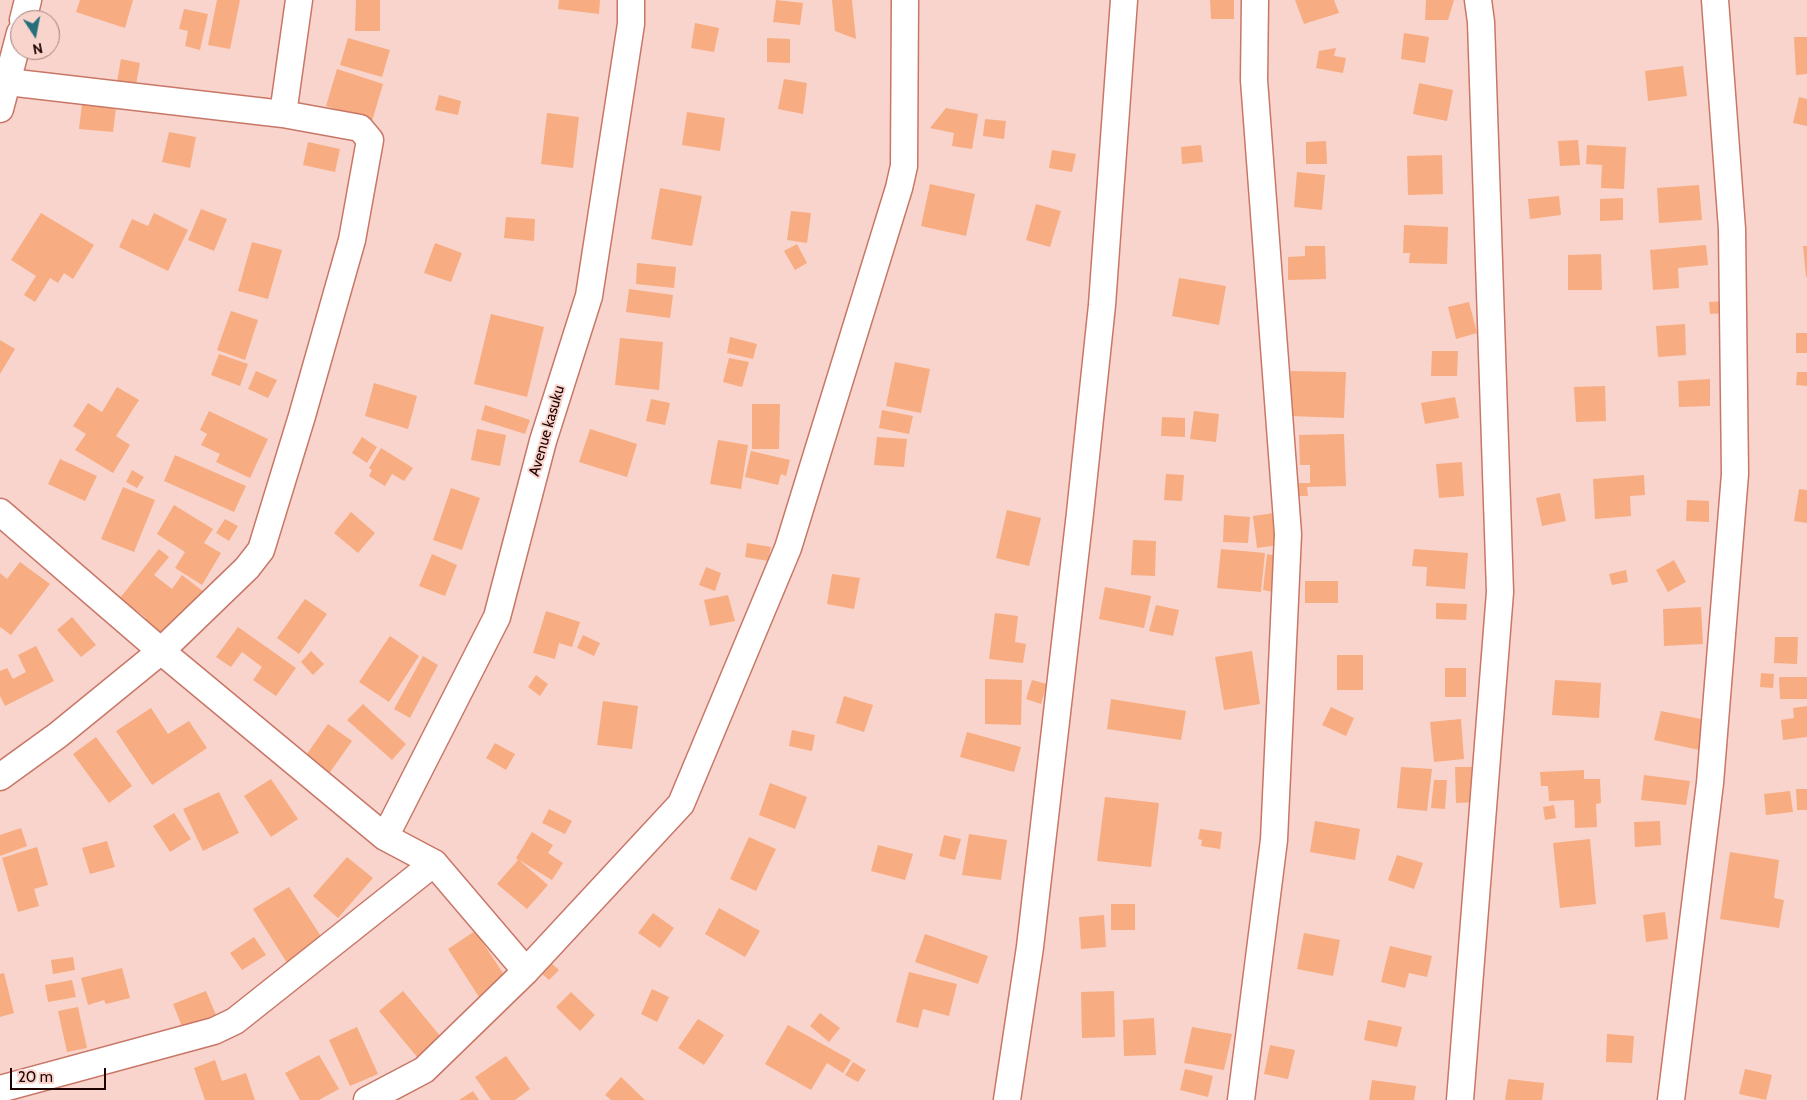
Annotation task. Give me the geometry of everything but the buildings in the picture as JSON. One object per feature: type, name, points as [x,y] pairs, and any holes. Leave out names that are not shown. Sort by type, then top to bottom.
[{"type":"street","points":[[283,114],[299,0]]},
{"type":"street","name":"Avenue kasuku","points":[[385,837],[497,617],[543,441],[589,296],[631,24],[631,0]]},
{"type":"street","points":[[367,1100],[424,1070],[526,971],[681,804],[788,548],[899,188],[904,166],[905,0]]},
{"type":"street","points":[[1007,1100],[1030,946],[1080,513],[1102,305],[1124,0]]},
{"type":"street","points":[[1241,1100],[1274,840],[1288,534],[1254,80],[1255,0]]},
{"type":"street","points":[[1460,1100],[1500,592],[1481,22],[1478,0]]},
{"type":"street","points":[[1671,1100],[1710,783],[1735,474],[1732,229],[1715,0]]},
{"type":"street","points":[[0,109],[13,60]]},
{"type":"street","points":[[0,777],[58,735],[161,651],[247,568],[261,550],[302,416],[352,240],[370,140],[360,128],[283,114],[8,82]]},
{"type":"street","points":[[0,512],[161,651],[385,837],[434,863],[526,971]]},
{"type":"street","points":[[0,1089],[214,1031],[235,1021],[434,863]]}]
